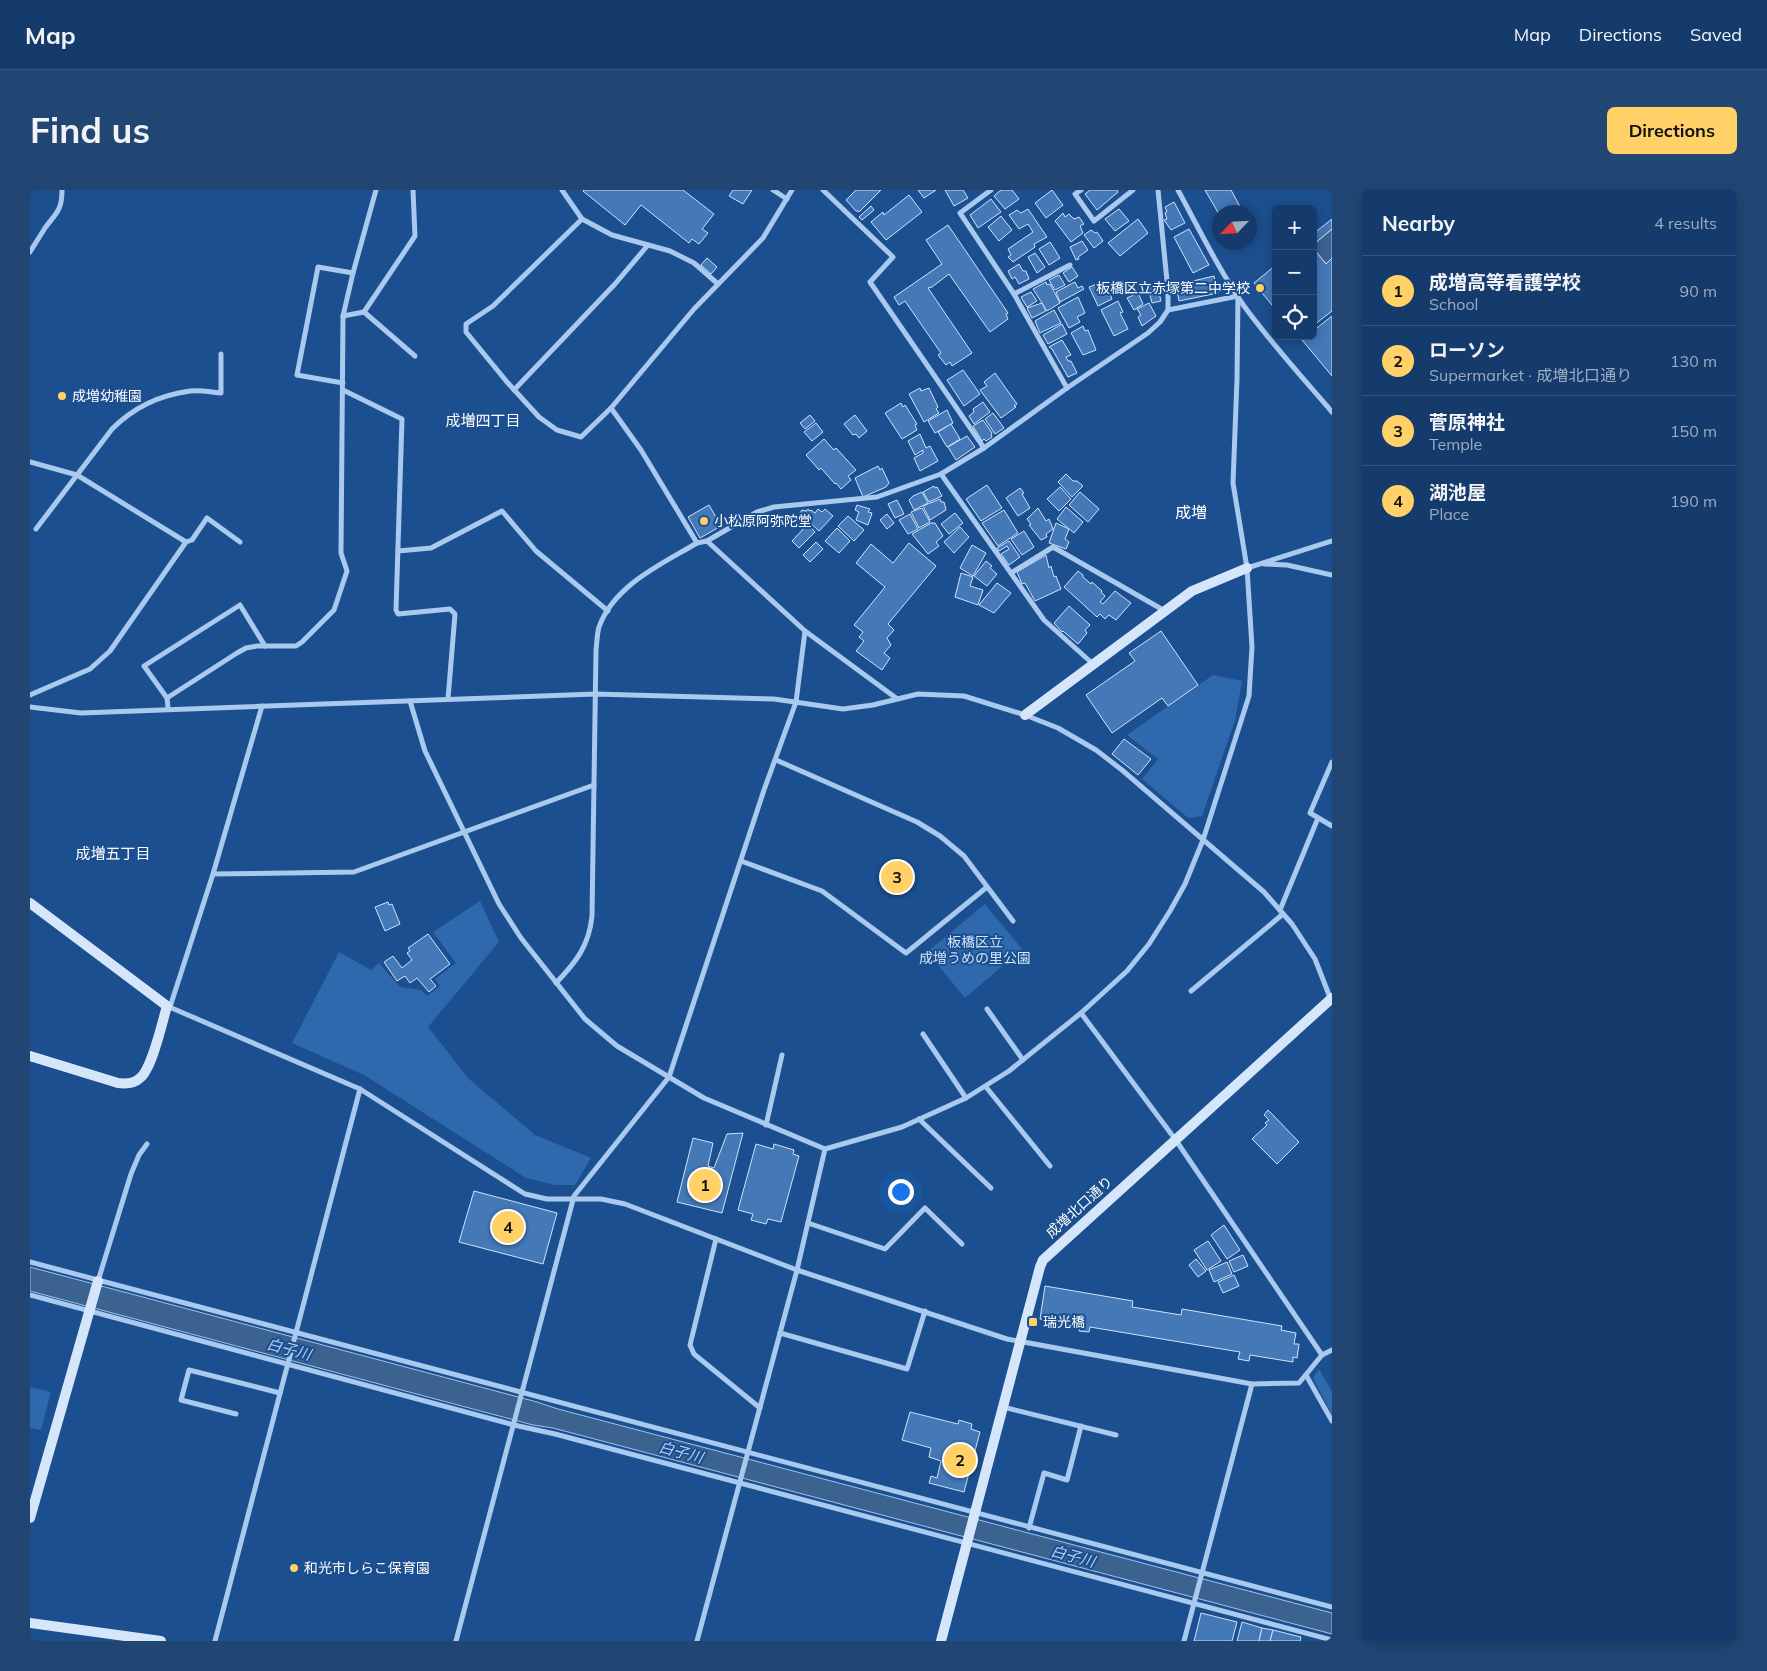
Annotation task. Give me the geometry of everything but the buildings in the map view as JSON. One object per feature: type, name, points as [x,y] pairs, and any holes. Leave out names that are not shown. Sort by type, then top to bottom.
[{"type":"street","points":[[30,252],[46,227],[58,213],[62,203],[62,190]]},
{"type":"street","points":[[167,698],[246,648],[296,646],[334,610],[347,571],[341,553],[343,316],[376,190]]},
{"type":"street","points":[[343,316],[364,312],[415,236],[413,190]]},
{"type":"street","points":[[562,190],[582,219],[612,235],[670,251],[694,263],[718,284]]},
{"type":"street","points":[[774,190],[787,199]]},
{"type":"street","points":[[582,219],[493,306],[466,324],[466,332],[514,390],[539,416],[557,430],[580,437],[611,408],[694,309],[763,238],[792,190]]},
{"type":"street","points":[[823,190],[893,257],[870,282],[984,448]]},
{"type":"street","points":[[991,190],[960,213],[1014,294],[1067,388]]},
{"type":"street","points":[[1081,190],[1075,194],[1094,221],[1133,190]]},
{"type":"street","points":[[556,983],[585,947],[591,932],[596,650],[599,627],[608,611],[621,594],[642,577],[697,543],[707,541],[757,512],[774,507],[877,497],[941,474],[984,448],[1148,332],[1160,322],[1168,310],[1168,291],[1158,190]]},
{"type":"street","points":[[1178,190],[1238,296],[1274,345],[1332,412]]},
{"type":"street","points":[[514,390],[616,284],[648,245]]},
{"type":"street","points":[[1014,294],[1070,266]]},
{"type":"street","points":[[343,383],[297,375],[318,267],[353,273]]},
{"type":"street","points":[[1168,310],[1238,296]]},
{"type":"street","points":[[410,701],[425,751],[499,904],[521,938],[584,1019],[617,1046],[704,1098],[826,1149],[882,1133],[966,1098],[986,1087],[1023,1060],[1081,1013],[1127,971],[1149,944],[1170,912],[1185,884],[1203,840],[1249,696],[1252,647],[1247,568],[1233,483],[1238,296]]},
{"type":"street","points":[[364,312],[415,356]]},
{"type":"street","points":[[36,529],[124,416],[158,398],[191,391],[221,393],[221,354]]},
{"type":"street","points":[[343,390],[402,419],[396,610],[398,614],[450,609],[455,614],[448,699]]},
{"type":"street","points":[[611,408],[641,450],[697,543]]},
{"type":"street","points":[[30,462],[77,475],[186,542]]},
{"type":"street","points":[[941,474],[1044,620],[1094,664]]},
{"type":"street","points":[[398,551],[430,548],[502,511],[536,551],[608,611]]},
{"type":"street","points":[[30,695],[90,669],[110,651],[186,542],[192,540],[208,518],[240,542]]},
{"type":"street","points":[[707,541],[805,631],[896,698]]},
{"type":"street","points":[[1025,715],[1192,591],[1247,568],[1332,541]]},
{"type":"street","points":[[1011,573],[1053,546],[1164,612]]},
{"type":"street","points":[[1260,564],[1287,565],[1332,575]]},
{"type":"street","points":[[168,708],[167,698],[144,666],[240,605],[265,646]]},
{"type":"street","points":[[456,1641],[573,1199],[669,1077],[796,702],[805,631]]},
{"type":"street","points":[[30,707],[82,712],[595,694],[774,699],[843,709],[873,705],[918,694],[964,696],[1025,715],[1058,728],[1096,750],[1122,770],[1264,892],[1292,924],[1315,958],[1332,1000]]},
{"type":"street","points":[[30,1056],[118,1083],[130,1084],[140,1080],[147,1071],[212,874],[262,706]]},
{"type":"street","points":[[776,760],[917,822],[940,836],[964,856],[1013,921]]},
{"type":"street","points":[[1332,762],[1310,813],[1332,826]]},
{"type":"street","points":[[212,874],[354,872],[594,785]]},
{"type":"street","points":[[1192,991],[1282,912],[1318,818]]},
{"type":"street","points":[[741,861],[822,890],[906,952],[988,887]]},
{"type":"street","points":[[30,903],[169,1007],[360,1089],[525,1194],[547,1199],[602,1199],[625,1204],[797,1270],[1020,1342],[1252,1384],[1299,1384],[1322,1355],[1332,1350]]},
{"type":"street","name":"成増北口通り","points":[[941,1641],[1043,1260],[1175,1138],[1332,1000]]},
{"type":"street","points":[[987,1009],[1023,1060]]},
{"type":"street","points":[[1081,1013],[1175,1138],[1322,1355]]},
{"type":"street","points":[[923,1034],[966,1098]]},
{"type":"street","points":[[766,1125],[782,1056]]},
{"type":"street","points":[[986,1087],[1050,1166]]},
{"type":"street","points":[[215,1641],[360,1089]]},
{"type":"street","points":[[919,1119],[991,1188]]},
{"type":"street","points":[[31,1512],[131,1174],[139,1154],[147,1144]]},
{"type":"street","points":[[697,1641],[797,1270],[826,1149]]},
{"type":"street","points":[[808,1223],[885,1249],[924,1208],[962,1244]]},
{"type":"street","points":[[716,1239],[690,1345],[694,1354],[760,1408]]},
{"type":"street","points":[[30,1262],[974,1515],[1201,1575],[1332,1607]]},
{"type":"street","points":[[30,1295],[1194,1600],[1332,1640]]},
{"type":"street","points":[[780,1333],[907,1369],[924,1311]]},
{"type":"street","points":[[236,1414],[181,1400],[189,1370],[280,1393]]},
{"type":"street","points":[[1306,1375],[1332,1421]]},
{"type":"street","points":[[1184,1641],[1252,1384]]},
{"type":"street","points":[[1003,1407],[1116,1434]]},
{"type":"street","points":[[1029,1528],[1044,1473],[1068,1480],[1081,1426]]},
{"type":"street","points":[[30,1623],[162,1641]]},
{"type":"green space","points":[[1213,675],[1242,681],[1235,720],[1202,816],[1188,818],[1142,779],[1158,759],[1127,735]]},
{"type":"green space","points":[[480,901],[499,942],[428,1027],[469,1079],[535,1135],[591,1158],[575,1185],[555,1185],[526,1178],[364,1075],[292,1043],[339,952],[371,970],[379,963],[400,987],[421,990],[427,996],[440,986],[435,979],[456,963],[433,932]]},
{"type":"green space","name":"板橋区立 成増うめの里公園","points":[[985,904],[1022,949],[965,998],[927,952]]},
{"type":"green space","points":[[1319,1369],[1332,1392],[1332,1415],[1313,1378]]},
{"type":"green space","points":[[30,1387],[51,1392],[41,1430],[30,1428]]},
{"type":"water","points":[[1332,229],[1332,258],[1326,264],[1317,253],[1317,242]]},
{"type":"water","name":"白子川","points":[[30,1267],[558,1409],[1332,1613],[1332,1634],[30,1291]]},
{"type":"place","name":"板橋区立赤塚第二中学校","points":[[1260,288]]},
{"type":"place","name":"成増幼稚園","points":[[62,396]]},
{"type":"place","name":"小松原阿弥陀堂","points":[[704,521]]},
{"type":"place","name":"菅原神社","points":[[897,877]]},
{"type":"place","name":"成増高等看護学校","points":[[705,1185]]},
{"type":"place","name":"湖池屋","points":[[508,1227]]},
{"type":"place","name":"瑞光橋","points":[[1033,1322]]},
{"type":"place","name":"ローソン","points":[[960,1460]]},
{"type":"place","name":"和光市しらこ保育園","points":[[294,1568]]},
{"type":"district","name":"成増四丁目","points":[[483,420]]},
{"type":"district","name":"成増","points":[[1191,512]]},
{"type":"district","name":"成増五丁目","points":[[113,853]]}]
